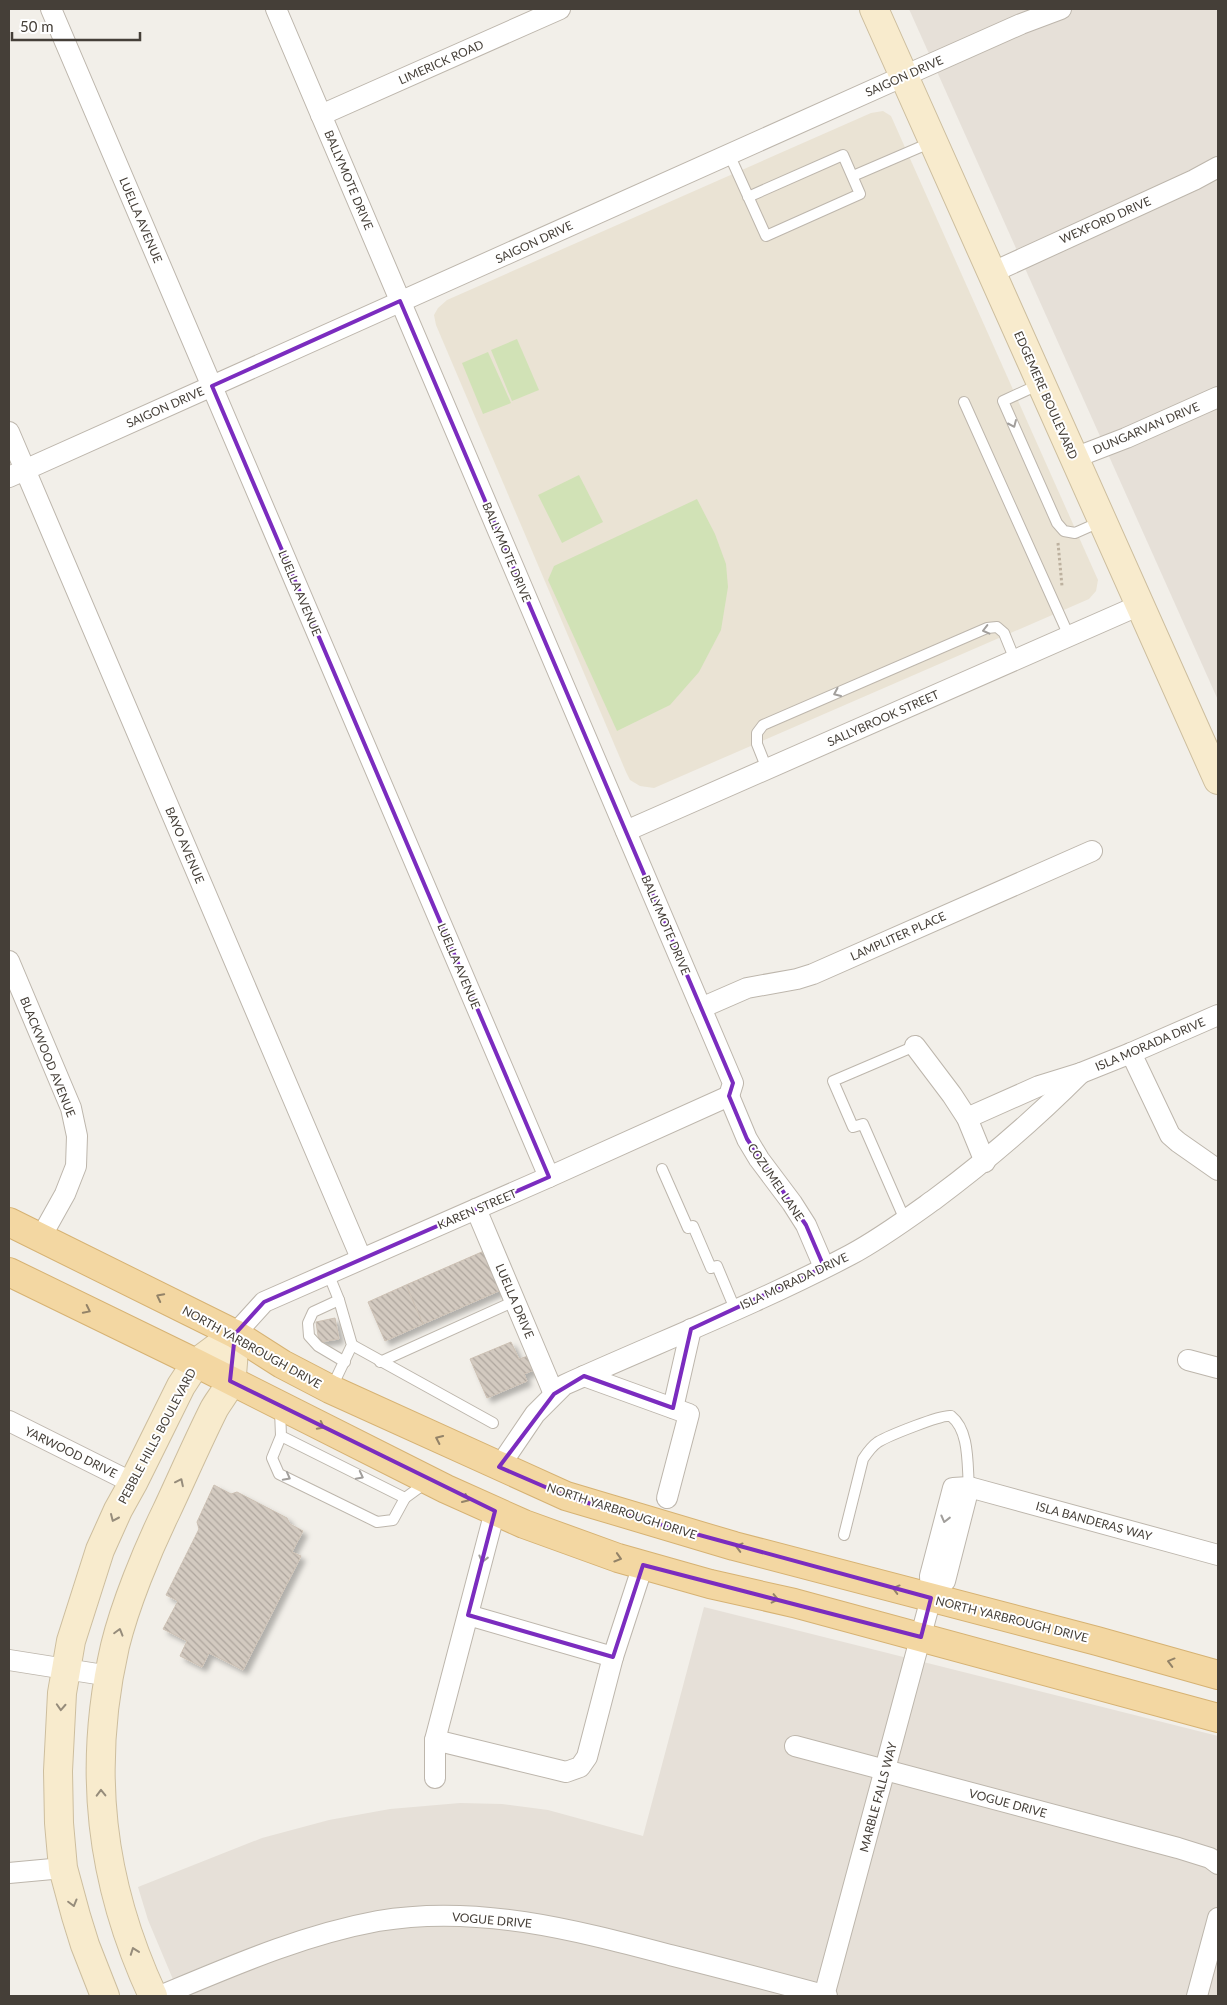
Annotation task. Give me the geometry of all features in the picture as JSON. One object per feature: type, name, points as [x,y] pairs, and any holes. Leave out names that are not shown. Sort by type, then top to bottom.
[{"type":"main road","name":"EDGEMERE BOULEVARD","points":[[874,9],[1218,780]]},
{"type":"main road","name":"NORTH YARBROUGH DRIVE","points":[[9,1222],[235,1334],[282,1364],[330,1390],[566,1496],[734,1546],[1097,1640],[1218,1675]]},
{"type":"main road","points":[[9,1272],[495,1512],[589,1548],[710,1584],[794,1603],[1218,1718]]},
{"type":"main road","name":"PEBBLE HILLS BOULEVARD","points":[[105,1996],[85,1945],[63,1868],[59,1823],[58,1771],[62,1693],[71,1642],[100,1550],[118,1510],[181,1386],[196,1363],[235,1334]]},
{"type":"main road","points":[[153,1996],[126,1928],[111,1877],[102,1819],[100,1745],[110,1676],[123,1621],[165,1514],[215,1408],[230,1381],[235,1334]]},
{"type":"street","name":"LUELLA AVENUE","points":[[51,9],[549,1177]]},
{"type":"street","name":"BALLYMOTE DRIVE","points":[[276,9],[733,1083],[728,1096]]},
{"type":"street","name":"LIMERICK ROAD","points":[[321,115],[560,9]]},
{"type":"street","name":"SAIGON DRIVE","points":[[17,474],[904,76],[1021,24],[1061,9]]},
{"type":"street","name":"WEXFORD DRIVE","points":[[991,272],[1194,180],[1218,167]]},
{"type":"street","name":"DUNGARVAN DRIVE","points":[[1074,458],[1126,438],[1218,397]]},
{"type":"street","name":"BAYO AVENUE","points":[[9,432],[17,474],[361,1258]]},
{"type":"street","name":"SALLYBROOK STREET","points":[[626,831],[1140,605]]},
{"type":"street","name":"LAMPLITER PLACE","points":[[701,1008],[747,988],[797,979],[813,974],[1092,851]]},
{"type":"street","name":"BLACKWOOD AVENUE","points":[[9,961],[72,1108],[77,1136],[76,1166],[65,1194],[41,1238]]},
{"type":"street","name":"ISLA MORADA DRIVE","points":[[967,1118],[1039,1086],[1081,1073],[1218,1015]]},
{"type":"street","points":[[915,1046],[967,1118],[985,1162]]},
{"type":"street","points":[[1131,1053],[1170,1135],[1218,1170]]},
{"type":"street","name":"ISLA MORADA DRIVE","points":[[499,1467],[535,1414],[564,1385],[803,1279],[851,1254],[905,1220],[985,1162],[1038,1116],[1081,1073]]},
{"type":"street","name":"KAREN STREET","points":[[235,1334],[264,1302],[728,1096]]},
{"type":"street","name":"COZUMEL LANE","points":[[728,1096],[758,1159],[806,1225],[824,1268]]},
{"type":"street","name":"LUELLA DRIVE","points":[[476,1209],[554,1394]]},
{"type":"street","points":[[673,1408],[691,1329]]},
{"type":"street","points":[[1188,1360],[1218,1368]]},
{"type":"street","points":[[584,1376],[689,1414],[667,1498]]},
{"type":"street","name":"YARWOOD DRIVE","points":[[9,1421],[133,1483]]},
{"type":"street","points":[[931,1598],[945,1581],[969,1487]]},
{"type":"street","name":"ISLA BANDERAS WAY","points":[[969,1487],[1218,1555]]},
{"type":"street","points":[[435,1778],[435,1740],[495,1512]]},
{"type":"street","points":[[435,1740],[566,1772],[580,1766],[588,1758],[613,1657],[643,1565]]},
{"type":"street","name":"MARBLE FALLS WAY","points":[[825,1996],[931,1598]]},
{"type":"street","points":[[468,1616],[613,1657]]},
{"type":"street","points":[[9,1660],[110,1676]]},
{"type":"street","name":"VOGUE DRIVE","points":[[795,1746],[1178,1848],[1210,1858],[1218,1864]]},
{"type":"street","points":[[9,1873],[63,1868]]},
{"type":"street","name":"VOGUE DRIVE","points":[[160,1996],[279,1947],[329,1932],[407,1918],[454,1916],[556,1926],[825,1996]]},
{"type":"street","points":[[1197,1996],[1218,1918]]},
{"type":"lane","points":[[853,176],[933,141]]},
{"type":"lane","points":[[729,154],[748,197],[766,236],[860,194],[843,155],[748,197]]},
{"type":"lane","points":[[1040,384],[1003,401],[1057,523],[1064,531],[1075,533],[1102,521]]},
{"type":"lane","points":[[964,402],[1069,636]]},
{"type":"lane","points":[[767,769],[757,744],[757,733],[763,725],[772,721],[987,628],[997,627],[1004,633],[1015,660]]},
{"type":"lane","points":[[905,1220],[863,1124],[853,1127],[833,1082],[915,1046]]},
{"type":"lane","points":[[662,1169],[688,1228],[693,1226],[711,1268],[717,1266],[735,1309]]},
{"type":"lane","points":[[328,1273],[339,1300],[352,1345],[330,1390]]},
{"type":"lane","points":[[339,1300],[313,1312],[308,1323],[309,1336],[318,1346],[344,1362]]},
{"type":"lane","points":[[380,1362],[515,1301]]},
{"type":"lane","points":[[352,1345],[493,1423]]},
{"type":"lane","points":[[280,1406],[281,1436],[272,1458],[279,1474],[377,1522],[394,1520],[405,1498],[428,1480]]},
{"type":"lane","points":[[844,1535],[863,1459],[867,1453],[879,1441],[940,1417],[951,1416],[960,1427],[964,1438],[969,1487]]},
{"type":"lane","points":[[281,1436],[405,1498]]},
{"type":"path","points":[[1058,613],[1064,610],[1058,543],[1064,531]]},
{"type":"highlighted area","points":[[400,301],[733,1083],[729,1096],[747,1139],[806,1225],[824,1267],[691,1329],[673,1408],[584,1376],[554,1394],[499,1467],[566,1496],[626,1515],[931,1598],[921,1637],[643,1565],[613,1657],[468,1615],[495,1511],[230,1381],[235,1334],[264,1302],[549,1177],[212,386]]},
{"type":"shaded area","points":[[909,9],[1218,9],[1218,700]]},
{"type":"shaded area","points":[[883,111],[891,116],[1098,580],[1096,591],[1089,599],[654,788],[640,786],[630,780],[626,772],[436,325],[434,315],[438,308],[447,300],[871,113]]},
{"type":"shaded area","points":[[704,1607],[1218,1736],[1218,1996],[180,1996],[148,1920],[138,1887],[262,1838],[329,1820],[390,1809],[460,1803],[502,1804],[548,1810],[643,1836]]},
{"type":"green space","points":[[517,339],[539,390],[512,401],[491,350]]},
{"type":"green space","points":[[488,352],[511,403],[483,414],[462,363]]},
{"type":"green space","points":[[579,475],[603,522],[562,543],[538,495]]},
{"type":"green space","points":[[697,499],[715,534],[726,564],[728,587],[721,630],[699,672],[670,705],[617,731],[548,580],[554,566]]},
{"type":"building","points":[[484,1251],[501,1290],[423,1324],[406,1285]]},
{"type":"building","points":[[406,1285],[423,1324],[385,1341],[368,1302]]},
{"type":"building","points":[[335,1318],[339,1339],[319,1342],[316,1322]]},
{"type":"building","points":[[511,1342],[519,1359],[528,1356],[534,1370],[524,1374],[527,1381],[487,1398],[470,1359]]},
{"type":"building","points":[[214,1485],[231,1494],[237,1492],[287,1518],[290,1524],[303,1531],[292,1552],[301,1556],[243,1670],[209,1653],[202,1667],[180,1656],[187,1641],[163,1629],[178,1601],[166,1595],[199,1529],[197,1522]]}]
